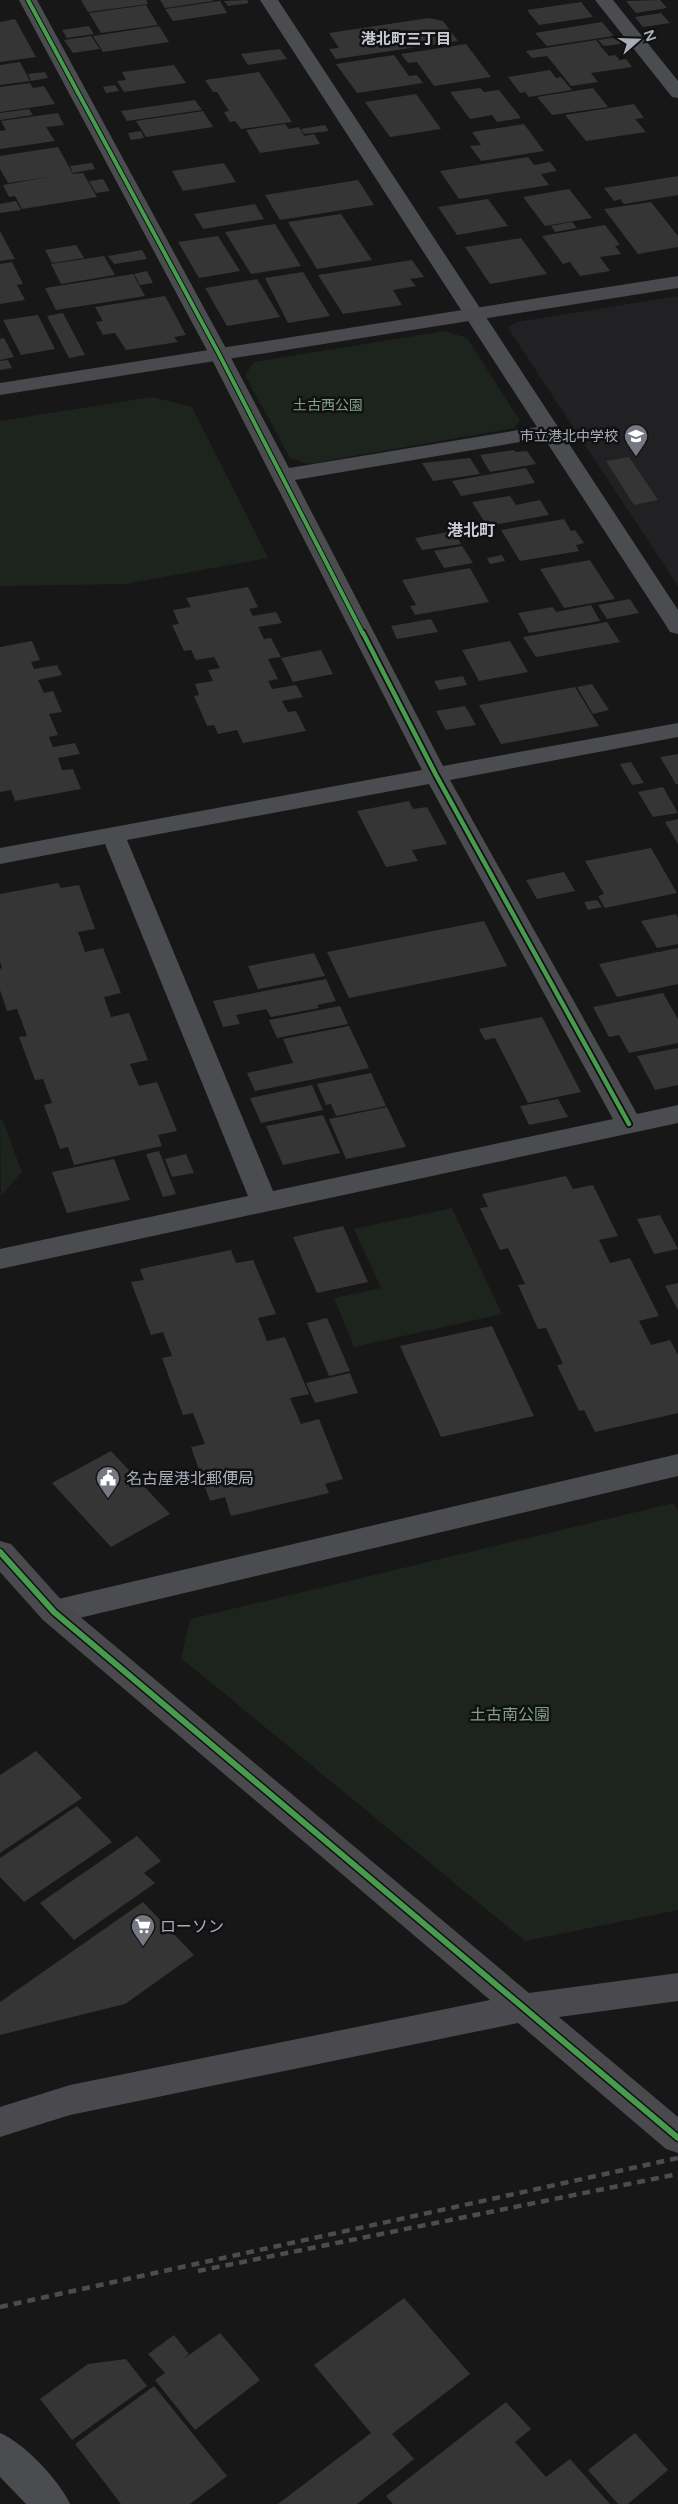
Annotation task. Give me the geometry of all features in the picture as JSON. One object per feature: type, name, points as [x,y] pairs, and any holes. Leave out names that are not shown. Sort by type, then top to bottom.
[{"type":"street","points":[[28,0],[219,354],[436,775],[630,1124]]},
{"type":"street","points":[[269,0],[678,627]]},
{"type":"street","points":[[604,0],[678,94]]},
{"type":"street","points":[[0,389],[678,282]]},
{"type":"street","points":[[282,476],[550,431]]},
{"type":"street","points":[[0,856],[678,730]]},
{"type":"street","points":[[114,835],[264,1202]]},
{"type":"street","points":[[0,1259],[678,1114]]},
{"type":"street","points":[[54,1612],[678,1465]]},
{"type":"street","points":[[0,1552],[54,1612],[678,2138]]},
{"type":"street","points":[[0,2122],[70,2100],[522,2008],[678,1987]]},
{"type":"street","points":[[0,2451],[52,2504]]},
{"type":"shaded area","name":"市立港北中学校","points":[[678,296],[678,586],[508,328],[517,322]]},
{"type":"green space","name":"土古西公園","points":[[445,331],[467,338],[520,421],[514,428],[308,464],[290,458],[245,375],[254,362]]},
{"type":"green space","points":[[152,397],[192,407],[268,558],[125,584],[0,586],[0,421]]},
{"type":"green space","points":[[0,1119],[4,1124],[22,1172],[1,1196]]},
{"type":"green space","points":[[452,1208],[502,1314],[354,1347],[334,1298],[381,1288],[354,1229]]},
{"type":"green space","name":"土古南公園","points":[[674,1503],[678,1512],[678,1910],[525,1941],[181,1658],[190,1619]]},
{"type":"building","points":[[81,0],[146,0],[148,4],[88,12]]},
{"type":"building","points":[[160,0],[213,0],[213,1],[165,8]]},
{"type":"building","points":[[247,0],[249,3],[228,6],[224,1]]},
{"type":"building","points":[[660,0],[667,8],[636,13],[626,1]]},
{"type":"building","points":[[220,1],[227,13],[173,21],[165,9]]},
{"type":"building","points":[[581,2],[593,17],[539,25],[527,10]]},
{"type":"building","points":[[146,5],[158,25],[101,33],[89,13]]},
{"type":"building","points":[[661,13],[670,23],[643,27],[635,17]]},
{"type":"building","points":[[429,18],[443,21],[458,41],[336,59],[329,49],[339,48],[329,33]]},
{"type":"building","points":[[15,19],[36,57],[0,62],[0,22]]},
{"type":"building","points":[[602,22],[614,36],[547,46],[535,33]]},
{"type":"building","points":[[89,26],[94,34],[67,38],[62,30]]},
{"type":"building","points":[[159,26],[169,42],[103,52],[93,36]]},
{"type":"building","points":[[91,36],[100,49],[73,53],[64,40]]},
{"type":"building","points":[[616,37],[621,44],[604,46],[598,40]]},
{"type":"building","points":[[596,40],[609,56],[615,55],[620,60],[626,59],[632,67],[591,73],[598,82],[571,86],[547,56],[532,58],[526,51]]},
{"type":"building","points":[[466,44],[491,77],[434,86],[417,62],[408,63],[401,54]]},
{"type":"building","points":[[280,49],[287,59],[248,65],[241,54]]},
{"type":"building","points":[[394,55],[409,76],[417,75],[423,83],[357,93],[336,64]]},
{"type":"building","points":[[20,62],[30,81],[0,85],[0,65]]},
{"type":"building","points":[[174,65],[186,83],[124,92],[117,81],[126,80],[122,72]]},
{"type":"building","points":[[550,70],[556,78],[561,77],[572,90],[529,97],[525,92],[520,93],[508,77]]},
{"type":"building","points":[[45,72],[48,78],[31,81],[28,74]]},
{"type":"building","points":[[259,72],[292,122],[241,129],[235,121],[230,122],[224,112],[229,111],[217,92],[213,92],[205,80]]},
{"type":"building","points":[[30,83],[33,88],[44,86],[55,104],[0,112],[0,87]]},
{"type":"building","points":[[115,85],[119,91],[106,93],[103,87]]},
{"type":"building","points":[[480,88],[484,92],[499,90],[521,118],[497,122],[492,115],[470,119],[450,92]]},
{"type":"building","points":[[593,88],[608,107],[552,115],[537,97]]},
{"type":"building","points":[[416,94],[441,129],[390,137],[365,102]]},
{"type":"building","points":[[195,100],[202,110],[127,121],[121,111]]},
{"type":"building","points":[[634,104],[644,118],[635,119],[646,132],[586,141],[565,115]]},
{"type":"building","points":[[29,109],[33,115],[0,120],[0,113]]},
{"type":"building","points":[[203,111],[213,127],[146,137],[136,121]]},
{"type":"building","points":[[58,113],[64,125],[46,127],[55,141],[0,149],[0,131],[6,130],[1,121]]},
{"type":"building","points":[[285,124],[289,129],[299,127],[304,136],[314,134],[320,144],[260,153],[246,130]]},
{"type":"building","points":[[524,124],[544,151],[481,161],[470,146],[481,145],[472,132]]},
{"type":"building","points":[[325,125],[329,131],[304,134],[301,129]]},
{"type":"building","points":[[141,131],[144,138],[131,140],[128,133]]},
{"type":"building","points":[[58,147],[73,174],[83,173],[97,197],[22,209],[15,196],[9,197],[3,185],[48,177],[8,183],[0,169],[0,156]]},
{"type":"building","points":[[528,157],[534,165],[550,162],[557,171],[541,174],[549,185],[459,199],[440,171]]},
{"type":"building","points":[[92,163],[95,169],[73,173],[70,166]]},
{"type":"building","points":[[224,163],[236,182],[183,191],[172,171]]},
{"type":"building","points":[[678,176],[678,195],[624,204],[620,199],[614,201],[604,188]]},
{"type":"building","points":[[103,179],[110,191],[96,193],[89,181]]},
{"type":"building","points":[[358,180],[374,205],[280,220],[265,195]]},
{"type":"building","points":[[569,189],[592,218],[545,226],[523,197]]},
{"type":"building","points":[[488,199],[508,226],[457,235],[438,207]]},
{"type":"building","points":[[16,201],[21,210],[0,213],[0,204]]},
{"type":"building","points":[[651,202],[678,236],[678,247],[638,254],[604,209]]},
{"type":"building","points":[[255,204],[264,219],[203,229],[194,214]]},
{"type":"building","points":[[341,214],[372,260],[317,269],[288,222]]},
{"type":"building","points":[[572,222],[577,228],[555,232],[551,226]]},
{"type":"building","points":[[275,224],[301,266],[251,274],[225,232]]},
{"type":"building","points":[[605,225],[620,245],[615,246],[621,254],[600,257],[610,271],[580,276],[570,262],[563,264],[542,236]]},
{"type":"building","points":[[0,231],[15,259],[0,261]]},
{"type":"building","points":[[218,236],[240,271],[199,278],[178,242]]},
{"type":"building","points":[[521,238],[547,274],[490,284],[465,247]]},
{"type":"building","points":[[76,245],[84,258],[52,263],[45,250]]},
{"type":"building","points":[[142,250],[147,259],[114,264],[108,256]]},
{"type":"building","points":[[104,256],[115,275],[61,284],[51,264]]},
{"type":"building","points":[[412,260],[424,277],[410,279],[416,286],[393,290],[402,305],[343,314],[318,275]]},
{"type":"building","points":[[12,262],[23,284],[17,285],[25,300],[0,304],[0,264]]},
{"type":"building","points":[[147,271],[153,283],[140,285],[134,274]]},
{"type":"building","points":[[303,272],[330,316],[288,323],[265,278]]},
{"type":"building","points":[[133,274],[145,296],[56,310],[45,288]]},
{"type":"building","points":[[257,279],[280,317],[227,326],[205,288]]},
{"type":"building","points":[[165,296],[186,335],[174,337],[178,342],[126,350],[115,333],[103,335],[96,322],[103,321],[95,307]]},
{"type":"building","points":[[63,313],[85,355],[69,358],[47,316]]},
{"type":"building","points":[[38,315],[55,349],[21,355],[3,320]]},
{"type":"building","points":[[4,338],[14,357],[0,360],[0,339]]},
{"type":"building","points":[[8,360],[12,368],[0,370],[0,361]]},
{"type":"building","points":[[514,450],[516,452],[527,451],[536,464],[490,472],[480,455]]},
{"type":"building","points":[[629,457],[658,500],[634,505],[606,461]]},
{"type":"building","points":[[470,458],[480,474],[433,481],[422,463]]},
{"type":"building","points":[[526,468],[535,483],[461,496],[452,481]]},
{"type":"building","points":[[510,496],[516,505],[540,500],[549,515],[487,526],[472,502]]},
{"type":"building","points":[[564,519],[571,531],[575,530],[584,543],[576,545],[579,551],[520,561],[501,530]]},
{"type":"building","points":[[454,531],[461,544],[422,550],[415,538]]},
{"type":"building","points":[[462,546],[473,563],[444,568],[434,551]]},
{"type":"building","points":[[502,555],[505,561],[490,564],[487,558]]},
{"type":"building","points":[[590,560],[615,599],[564,608],[540,569]]},
{"type":"building","points":[[470,568],[489,602],[415,615],[410,606],[416,605],[402,580]]},
{"type":"building","points":[[248,587],[258,607],[249,609],[253,616],[276,612],[282,623],[258,627],[264,639],[271,638],[281,657],[268,659],[278,679],[268,681],[272,689],[296,685],[303,697],[282,701],[288,712],[296,711],[306,731],[243,743],[237,730],[218,734],[214,725],[207,726],[194,696],[199,695],[195,684],[213,681],[208,670],[220,668],[214,657],[196,660],[191,650],[184,651],[172,625],[179,624],[173,610],[191,607],[186,598]]},
{"type":"building","points":[[630,599],[639,613],[607,619],[598,605]]},
{"type":"building","points":[[591,605],[600,621],[529,633],[518,613],[553,607],[556,612]]},
{"type":"building","points":[[431,619],[438,632],[397,639],[391,626]]},
{"type":"building","points":[[607,622],[620,642],[536,657],[523,637]]},
{"type":"building","points":[[32,641],[40,660],[31,662],[34,669],[57,665],[62,675],[38,680],[44,693],[53,691],[62,712],[49,714],[58,735],[49,737],[53,747],[75,743],[80,754],[58,758],[62,770],[73,769],[81,789],[15,801],[11,790],[0,792],[0,647]]},
{"type":"building","points":[[510,641],[528,672],[479,681],[462,650]]},
{"type":"building","points":[[321,650],[333,674],[293,682],[281,658]]},
{"type":"building","points":[[463,676],[467,685],[439,690],[434,681]]},
{"type":"building","points":[[592,684],[609,710],[593,714],[577,687]]},
{"type":"building","points":[[575,687],[599,726],[501,744],[479,705]]},
{"type":"building","points":[[465,706],[476,725],[446,730],[436,711]]},
{"type":"building","points":[[678,754],[678,784],[676,784],[660,757]]},
{"type":"building","points":[[631,762],[644,783],[632,785],[620,764]]},
{"type":"building","points":[[663,787],[678,813],[653,817],[638,792]]},
{"type":"building","points":[[409,801],[413,809],[427,807],[447,844],[412,850],[418,861],[386,867],[357,811]]},
{"type":"building","points":[[678,819],[678,844],[665,822]]},
{"type":"building","points":[[651,848],[677,893],[605,908],[598,896],[604,894],[585,861]]},
{"type":"building","points":[[564,872],[575,891],[537,899],[526,880]]},
{"type":"building","points":[[58,883],[61,888],[79,885],[95,929],[78,932],[85,952],[103,948],[121,993],[104,997],[111,1017],[129,1013],[148,1060],[130,1064],[139,1086],[157,1082],[177,1131],[158,1135],[162,1146],[74,1165],[68,1147],[60,1149],[44,1105],[52,1103],[43,1079],[35,1080],[19,1037],[27,1036],[17,1009],[7,1011],[0,990],[0,969],[2,968],[0,962],[0,894]]},
{"type":"building","points":[[597,900],[602,907],[588,910],[584,902]]},
{"type":"building","points":[[676,914],[678,918],[678,944],[657,948],[641,921]]},
{"type":"building","points":[[484,921],[507,966],[349,998],[327,952]]},
{"type":"building","points":[[678,948],[678,984],[617,997],[599,964]]},
{"type":"building","points":[[314,953],[325,976],[258,989],[248,966]]},
{"type":"building","points":[[326,979],[336,1001],[317,1005],[319,1008],[271,1017],[266,1009],[236,1015],[240,1024],[223,1027],[213,1001]]},
{"type":"building","points":[[663,993],[678,1019],[678,1043],[629,1053],[619,1035],[609,1037],[593,1007]]},
{"type":"building","points":[[340,1006],[348,1024],[277,1038],[269,1020]]},
{"type":"building","points":[[542,1017],[581,1092],[528,1103],[495,1038],[485,1040],[479,1029]]},
{"type":"building","points":[[349,1026],[369,1068],[255,1091],[247,1073],[293,1063],[283,1039]]},
{"type":"building","points":[[678,1048],[678,1085],[655,1090],[637,1056]]},
{"type":"building","points":[[371,1073],[386,1106],[336,1116],[331,1104],[326,1105],[317,1084]]},
{"type":"building","points":[[312,1085],[323,1110],[261,1123],[250,1098]]},
{"type":"building","points":[[558,1099],[568,1117],[529,1125],[520,1106]]},
{"type":"building","points":[[387,1107],[406,1147],[346,1159],[329,1119]]},
{"type":"building","points":[[323,1115],[340,1153],[283,1165],[266,1126]]},
{"type":"building","points":[[159,1151],[176,1194],[163,1197],[146,1154]]},
{"type":"building","points":[[186,1154],[194,1173],[172,1177],[165,1159]]},
{"type":"building","points":[[114,1159],[130,1200],[67,1213],[52,1172]]},
{"type":"building","points":[[566,1176],[573,1189],[593,1185],[618,1236],[599,1240],[610,1263],[630,1258],[659,1316],[639,1321],[651,1345],[670,1340],[678,1355],[678,1413],[595,1432],[584,1410],[579,1411],[557,1365],[563,1364],[546,1328],[538,1329],[518,1285],[525,1284],[508,1248],[500,1250],[480,1208],[488,1207],[482,1194]]},
{"type":"building","points":[[660,1215],[678,1249],[654,1254],[637,1219]]},
{"type":"building","points":[[343,1226],[368,1282],[317,1293],[293,1237]]},
{"type":"building","points":[[231,1250],[236,1263],[253,1260],[276,1314],[258,1318],[267,1341],[285,1337],[309,1394],[290,1398],[301,1424],[319,1419],[343,1479],[325,1484],[329,1493],[231,1516],[225,1497],[210,1501],[191,1447],[205,1444],[193,1413],[183,1415],[162,1358],[172,1356],[163,1332],[151,1335],[131,1282],[144,1280],[140,1269]]},
{"type":"building","points":[[678,1283],[678,1310],[665,1286]]},
{"type":"building","points":[[327,1318],[350,1371],[329,1376],[307,1323]]},
{"type":"building","points":[[492,1326],[534,1416],[441,1437],[400,1346]]},
{"type":"building","points":[[350,1373],[358,1393],[315,1403],[306,1383]]},
{"type":"building","points":[[111,1451],[170,1514],[111,1547],[52,1483]]},
{"type":"building","points":[[36,1751],[82,1798],[0,1853],[0,1775]]},
{"type":"building","points":[[77,1806],[112,1842],[24,1902],[0,1877],[0,1858]]},
{"type":"building","points":[[137,1836],[161,1861],[144,1873],[155,1883],[74,1940],[40,1903]]},
{"type":"building","points":[[143,1902],[194,1955],[125,2004],[0,2035],[0,2002]]},
{"type":"building","points":[[404,2298],[470,2374],[392,2434],[414,2459],[357,2504],[278,2504],[371,2433],[314,2365]]},
{"type":"building","points":[[220,2333],[260,2380],[195,2430],[155,2380],[165,2373],[148,2354],[174,2335],[189,2354],[182,2360]]},
{"type":"building","points":[[126,2359],[147,2386],[72,2440],[40,2399],[88,2364]]},
{"type":"building","points":[[154,2386],[227,2476],[190,2504],[121,2504],[75,2444]]},
{"type":"building","points":[[506,2402],[531,2429],[515,2442],[546,2477],[570,2459],[610,2504],[393,2504],[386,2496]]},
{"type":"building","points":[[635,2433],[668,2470],[628,2504],[618,2504],[588,2470]]},
{"type":"railway","points":[[0,2307],[678,2158]]},
{"type":"railway","points":[[198,2271],[678,2174]]},
{"type":"cycle path","points":[[28,0],[219,354],[436,775],[629,1124]]},
{"type":"cycle path","points":[[0,1552],[54,1612],[678,2138]]},
{"type":"place","name":"市立港北中学校","points":[[636,457]]},
{"type":"place","name":"名古屋港北郵便局","points":[[108,1499]]},
{"type":"place","name":"ローソン","points":[[143,1947]]},
{"type":"district","name":"港北町三丁目","points":[[406,39]]},
{"type":"district","name":"港北町","points":[[471,530]]}]
